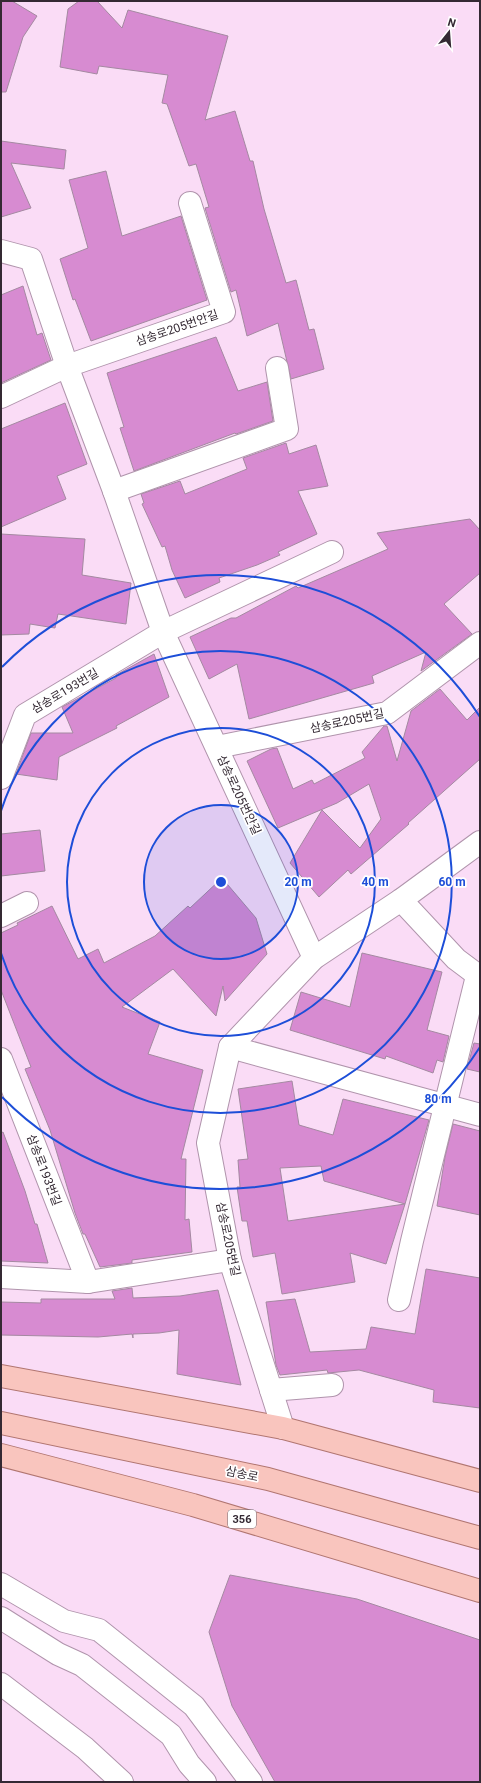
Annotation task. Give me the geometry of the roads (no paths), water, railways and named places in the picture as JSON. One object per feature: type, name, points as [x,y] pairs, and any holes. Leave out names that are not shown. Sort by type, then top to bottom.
[{"type":"main road","points":[[1,1376],[283,1428],[480,1480]]},
{"type":"main road","name":"삼송로","points":[[1,1423],[268,1479],[480,1538]]},
{"type":"main road","name":"356","points":[[1,1455],[193,1505],[480,1591]]},
{"type":"street","name":"삼송로205번안길","points":[[1,397],[67,366],[224,312],[190,203]]},
{"type":"street","name":"삼송로205번안길","points":[[1,251],[31,259],[67,366],[114,491],[163,632],[314,958]]},
{"type":"street","points":[[114,491],[287,429],[277,368]]},
{"type":"street","points":[[163,632],[332,552]]},
{"type":"street","name":"삼송로193번길","points":[[1,778],[25,715],[163,632]]},
{"type":"street","name":"삼송로205번길","points":[[217,747],[387,713],[480,643]]},
{"type":"street","points":[[480,842],[400,900],[314,958],[230,1047],[480,1115]]},
{"type":"street","points":[[399,1300],[479,977],[456,959],[400,900]]},
{"type":"street","points":[[1,916],[27,903]]},
{"type":"street","name":"삼송로205번길","points":[[230,1047],[208,1143],[230,1260],[283,1428]]},
{"type":"street","name":"삼송로193번길","points":[[1,1059],[88,1282]]},
{"type":"street","points":[[1,1277],[88,1282],[230,1260]]},
{"type":"street","points":[[271,1390],[332,1385]]},
{"type":"street","points":[[1,1584],[64,1621],[100,1630],[194,1706],[251,1782]]},
{"type":"street","points":[[1,1618],[58,1654],[82,1665],[171,1735],[189,1764],[205,1782]]},
{"type":"street","points":[[1,1684],[85,1748],[122,1782]]}]
